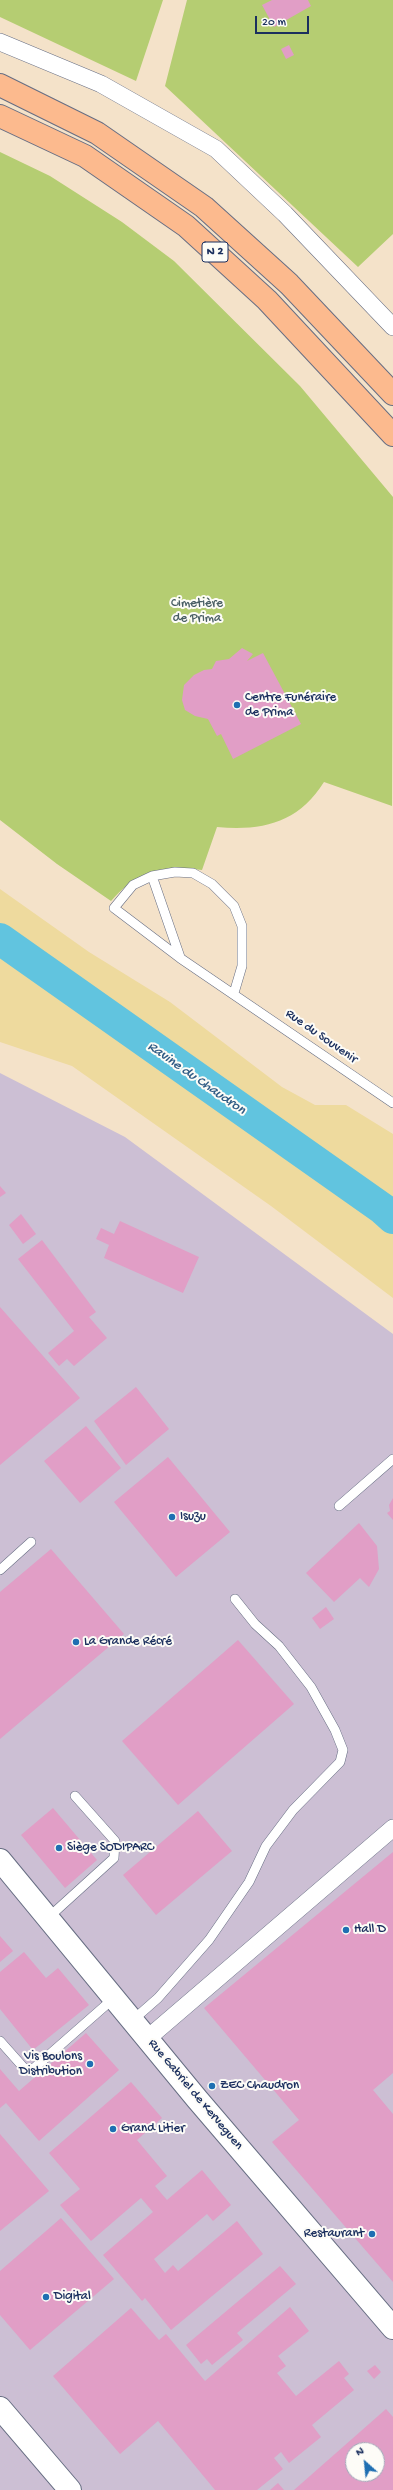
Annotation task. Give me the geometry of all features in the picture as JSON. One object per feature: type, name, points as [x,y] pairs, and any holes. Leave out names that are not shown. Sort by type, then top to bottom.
[{"type":"highway","name":"N 2","points":[[0,85],[97,133],[204,207],[289,284],[393,394]]},
{"type":"highway","name":"N 2","points":[[0,116],[85,156],[186,226],[267,300],[393,435]]},
{"type":"street","points":[[0,42],[101,84],[216,149],[285,214],[393,327]]},
{"type":"street","points":[[148,2038],[393,1828]]},
{"type":"street","name":"Rue Gabriel de Kerveguen","points":[[0,1860],[42,1917],[111,2001],[133,2020],[393,2328]]},
{"type":"street","points":[[0,2408],[70,2490]]},
{"type":"lane","points":[[180,958],[152,876],[175,872],[193,873],[212,884],[234,906],[242,926],[243,950],[234,993]]},
{"type":"lane","name":"Rue du Souvenir","points":[[152,876],[133,885],[114,908],[180,958],[234,993],[393,1103]]},
{"type":"lane","points":[[339,1506],[393,1459]]},
{"type":"lane","points":[[0,1570],[31,1542]]},
{"type":"lane","points":[[133,2020],[158,1998],[209,1940],[249,1882],[266,1846],[293,1810],[340,1762],[343,1750],[336,1730],[311,1687],[279,1646],[254,1624],[235,1599]]},
{"type":"lane","points":[[42,1917],[114,1858],[116,1848],[115,1842],[75,1796]]},
{"type":"lane","points":[[0,2041],[24,2068],[33,2069],[111,2001],[393,2340]]},
{"type":"shaded area","points":[[0,1073],[125,1137],[393,1334],[393,2490],[0,2490]]},
{"type":"green space","points":[[0,0],[163,0],[136,81],[0,17]]},
{"type":"green space","points":[[187,0],[393,0],[393,234],[358,267],[165,86]]},
{"type":"green space","name":"Cimetière de Prima","points":[[0,152],[50,176],[122,222],[174,261],[300,386],[393,497],[392,806],[324,782],[314,796],[303,807],[278,821],[249,827],[217,827],[202,870],[175,869],[152,872],[132,882],[111,901],[57,864],[0,820]]},
{"type":"sand","points":[[0,889],[89,952],[170,1002],[282,1087],[315,1105],[346,1105],[393,1134],[393,1298],[271,1206],[72,1066],[0,1042]]},
{"type":"building","points":[[272,0],[308,0],[311,6],[274,27],[262,5]]},
{"type":"building","points":[[289,45],[294,55],[286,59],[281,49]]},
{"type":"building","name":"Centre Funéraire de Prima","points":[[242,648],[253,654],[247,661],[263,653],[301,724],[233,759],[221,734],[217,736],[208,719],[195,716],[185,710],[182,700],[184,685],[194,675],[204,670],[212,669],[216,661],[229,659]]},
{"type":"building","points":[[0,1186],[6,1193],[0,1197]]},
{"type":"building","points":[[21,1214],[36,1234],[23,1244],[9,1225]]},
{"type":"building","points":[[120,1221],[199,1257],[183,1293],[104,1258],[109,1245],[96,1239],[101,1228],[114,1234]]},
{"type":"building","points":[[42,1240],[96,1312],[89,1317],[107,1338],[74,1366],[67,1359],[59,1366],[48,1353],[74,1331],[18,1259]]},
{"type":"building","points":[[0,1307],[80,1398],[0,1465]]},
{"type":"building","points":[[136,1387],[169,1429],[126,1465],[94,1421]]},
{"type":"building","points":[[86,1426],[121,1468],[80,1503],[44,1461]]},
{"type":"building","name":"Isuzu","points":[[168,1457],[230,1532],[176,1577],[114,1502]]},
{"type":"building","points":[[393,1498],[393,1520],[387,1513],[390,1511],[389,1505]]},
{"type":"building","points":[[359,1523],[377,1546],[379,1569],[369,1587],[360,1578],[334,1602],[306,1573]]},
{"type":"building","points":[[51,1549],[124,1634],[0,1739],[0,1592]]},
{"type":"building","points":[[326,1607],[334,1619],[320,1629],[312,1618]]},
{"type":"building","points":[[238,1640],[294,1704],[178,1805],[122,1741]]},
{"type":"building","name":"Siège SODIPARC","points":[[53,1808],[97,1860],[65,1888],[21,1835]]},
{"type":"building","points":[[198,1811],[232,1851],[156,1915],[123,1875]]},
{"type":"building","name":"Hall D","points":[[393,1852],[393,2073],[373,2090],[393,2114],[393,2282],[272,2142],[299,2120],[204,2008]]},
{"type":"building","points":[[0,1936],[13,1951],[0,1962]]},
{"type":"building","points":[[24,1952],[46,1978],[58,1968],[89,2005],[33,2050],[0,2009],[0,1972]]},
{"type":"building","points":[[86,2033],[119,2070],[39,2141],[6,2103],[0,2108],[0,2069],[19,2091]]},
{"type":"building","points":[[131,2082],[162,2118],[137,2140],[167,2176],[155,2186],[167,2200],[202,2170],[231,2205],[213,2221],[207,2214],[154,2259],[165,2273],[173,2265],[178,2271],[237,2221],[263,2254],[171,2330],[145,2298],[142,2301],[103,2255],[153,2212],[141,2198],[91,2241],[60,2205],[80,2189],[49,2153]]},
{"type":"building","points":[[0,2134],[49,2191],[0,2231]]},
{"type":"building","name":"Digital","points":[[61,2218],[114,2279],[30,2350],[0,2315],[0,2271]]},
{"type":"building","points":[[280,2266],[296,2284],[237,2333],[243,2340],[212,2365],[207,2359],[201,2364],[186,2345]]},
{"type":"building","points":[[290,2307],[309,2331],[278,2356],[286,2366],[277,2373],[296,2396],[339,2361],[349,2374],[344,2378],[354,2390],[312,2425],[321,2437],[289,2463],[281,2452],[274,2458],[283,2469],[257,2490],[215,2490],[158,2421],[120,2454],[53,2376],[131,2308],[159,2340],[166,2334],[205,2381]]},
{"type":"building","points":[[375,2365],[381,2372],[374,2379],[367,2371]]},
{"type":"building","points":[[386,2409],[393,2417],[393,2490],[294,2490],[345,2445],[345,2482],[385,2482],[385,2442],[349,2442]]},
{"type":"building","points":[[278,2483],[284,2490],[270,2490]]},
{"type":"waterway","name":"Ravine du Chaudron","points":[[0,939],[383,1209],[393,1218]]},
{"type":"place","name":"Centre Funéraire de Prima","points":[[237,705]]},
{"type":"place","name":"Isuzu","points":[[172,1517]]},
{"type":"place","name":"La Grande Récré","points":[[76,1642]]},
{"type":"place","name":"Siège SODIPARC","points":[[59,1848]]},
{"type":"place","name":"Hall D","points":[[346,1930]]},
{"type":"place","name":"Vis Boulons Distribution","points":[[90,2064]]},
{"type":"place","name":"ZEC Chaudron","points":[[212,2086]]},
{"type":"place","name":"Grand Litier","points":[[113,2129]]},
{"type":"place","name":"Restaurant","points":[[372,2234]]},
{"type":"place","name":"Digital","points":[[46,2297]]}]
